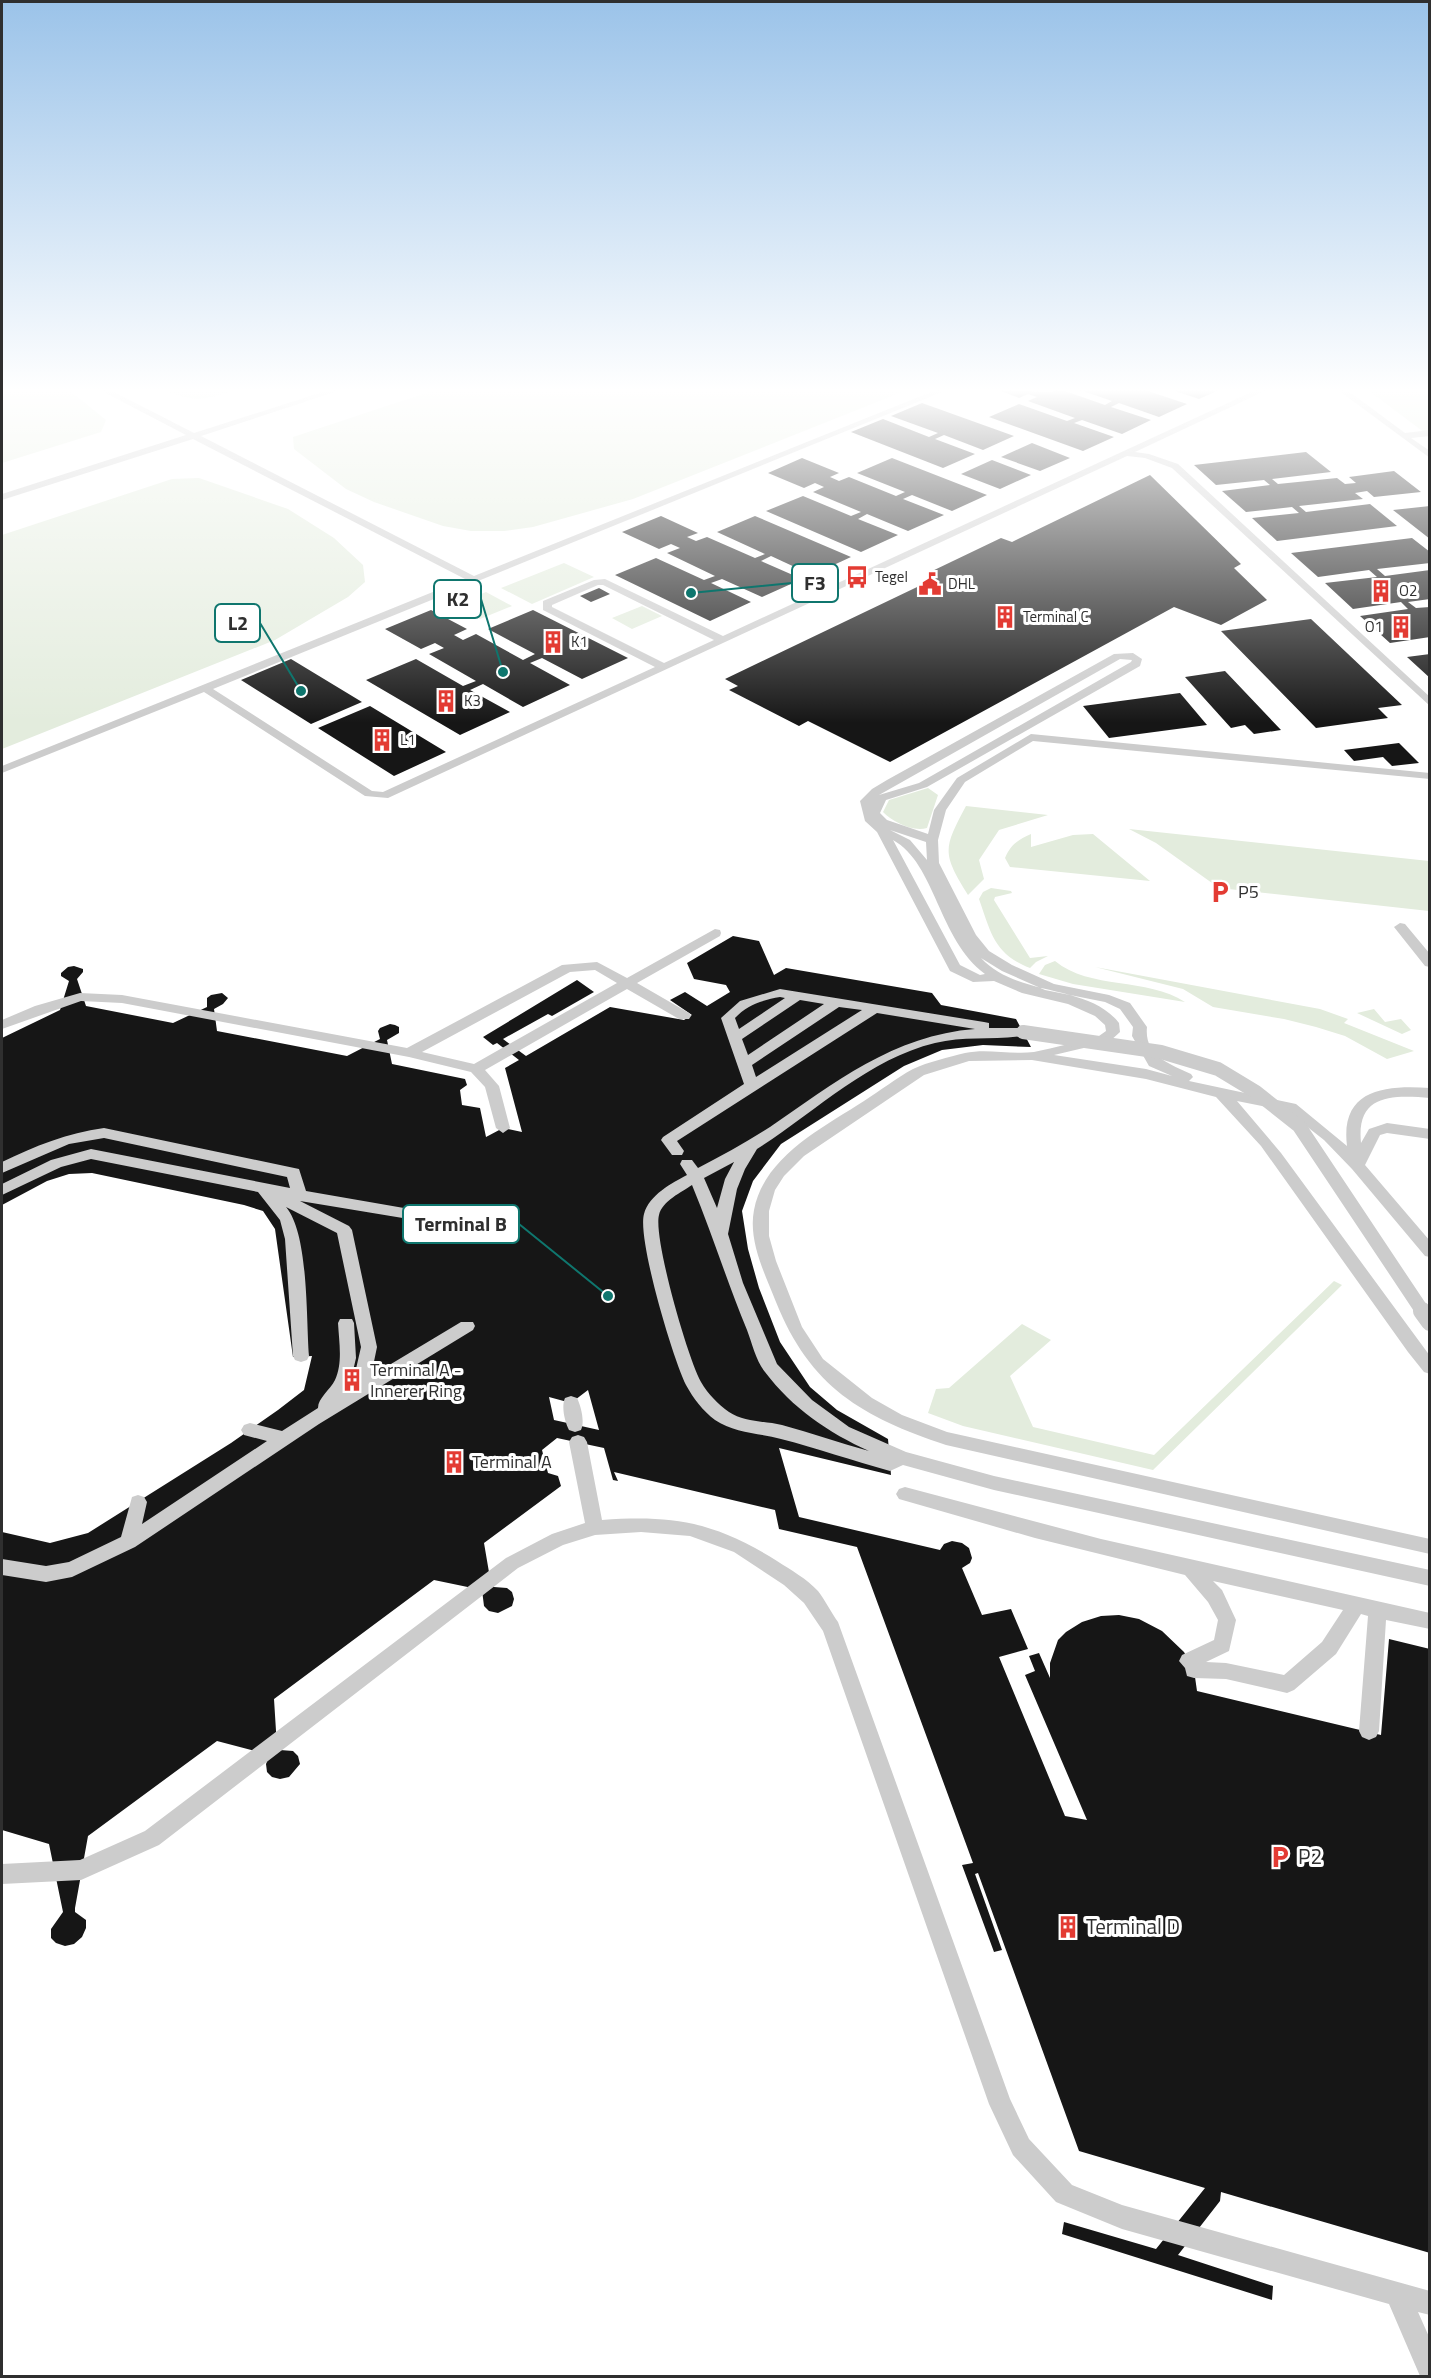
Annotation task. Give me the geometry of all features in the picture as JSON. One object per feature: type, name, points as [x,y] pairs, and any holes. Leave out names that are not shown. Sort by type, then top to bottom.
[{"type":"lane","points":[[318,501],[474,580]]},
{"type":"lane","points":[[2,770],[669,501]]},
{"type":"lane","points":[[205,688],[369,794],[384,796],[1023,501]]},
{"type":"lane","points":[[1213,501],[1430,703]]},
{"type":"lane","points":[[664,667],[548,608],[547,603],[597,582],[605,582],[723,640]]},
{"type":"lane","points":[[933,840],[883,823],[874,813],[880,798],[923,785],[1024,729],[1136,663],[1137,659],[1133,656],[1118,656],[876,791],[866,801],[865,814],[871,824],[883,832],[902,839],[912,847],[967,954],[997,977],[1021,989],[1085,1005],[1102,1013],[1112,1023],[1113,1032],[1104,1039],[1032,1056]]},
{"type":"lane","points":[[1002,720],[1013,719],[1023,723],[1024,729]]},
{"type":"lane","points":[[1430,776],[1031,737],[961,780],[940,810],[933,840],[933,863],[970,936],[984,954],[1029,980],[1076,994],[1109,999],[1125,1006],[1140,1027],[1139,1036],[1154,1063],[1219,1093],[1248,1119],[1357,1268],[1376,1300],[1430,1368]]},
{"type":"lane","points":[[883,832],[955,968],[978,979],[997,977]]},
{"type":"lane","points":[[1400,927],[1430,963]]},
{"type":"lane","points":[[476,1069],[715,933]]},
{"type":"lane","points":[[409,1053],[567,968],[597,966],[684,1016]]},
{"type":"lane","points":[[752,1086],[728,1018],[732,1012],[764,996],[780,993],[873,1010],[1161,1052],[1218,1069],[1256,1092],[1299,1126],[1430,1322]]},
{"type":"lane","points":[[734,1038],[796,996]]},
{"type":"lane","points":[[2,1024],[80,997],[122,999],[409,1053],[476,1069],[492,1086],[503,1128]]},
{"type":"lane","points":[[744,1064],[835,1003]]},
{"type":"lane","points":[[677,1151],[668,1140],[873,1010]]},
{"type":"lane","points":[[902,1458],[890,1464],[780,1432],[738,1423],[723,1417],[707,1405],[696,1388],[674,1327],[650,1232],[651,1213],[657,1203],[691,1170],[753,1145],[887,1057],[937,1038],[972,1033],[1023,1032]]},
{"type":"lane","points":[[1430,1252],[1358,1166],[1329,1137],[1291,1107],[1219,1093],[1146,1074],[1032,1056],[968,1058],[919,1072],[817,1140],[779,1172],[768,1190],[761,1211],[761,1236],[768,1261],[795,1329],[817,1363],[833,1378],[866,1403],[896,1420],[946,1438],[1430,1547]]},
{"type":"lane","points":[[1358,1166],[1353,1132],[1357,1111],[1368,1101],[1383,1093],[1404,1091],[1430,1093]]},
{"type":"lane","points":[[1358,1166],[1374,1132],[1387,1128],[1430,1134]]},
{"type":"lane","points":[[2,1168],[53,1143],[80,1135],[105,1133],[294,1173],[299,1196]]},
{"type":"lane","points":[[721,1236],[724,1202],[732,1178],[739,1163],[753,1145]]},
{"type":"lane","points":[[2,1190],[33,1173],[91,1154],[299,1196],[445,1220]]},
{"type":"lane","points":[[691,1170],[721,1236],[735,1283],[770,1367],[806,1406],[843,1432],[902,1458],[994,1483],[1430,1578]]},
{"type":"lane","points":[[261,1187],[287,1218],[293,1239],[301,1356]]},
{"type":"lane","points":[[2,1567],[46,1574],[72,1569],[129,1542],[361,1385],[369,1347],[344,1230],[261,1187]]},
{"type":"lane","points":[[313,1419],[339,1392],[349,1371],[346,1323]]},
{"type":"lane","points":[[313,1419],[467,1326]]},
{"type":"lane","points":[[571,1402],[595,1528]]},
{"type":"lane","points":[[250,1430],[284,1438]]},
{"type":"lane","points":[[905,1494],[1009,1525],[1192,1570],[1430,1621]]},
{"type":"lane","points":[[129,1542],[138,1502]]},
{"type":"lane","points":[[2,1874],[81,1870],[152,1838],[512,1563],[558,1539],[595,1528],[641,1525],[690,1529],[740,1546],[790,1579],[811,1598],[831,1628],[840,1646],[1000,2104],[1021,2147],[1064,2194],[1122,2217],[1430,2303]]},
{"type":"lane","points":[[1192,1570],[1215,1596],[1227,1620],[1222,1645],[1192,1665],[1287,1684],[1329,1648],[1357,1604]]},
{"type":"lane","points":[[1369,1731],[1374,1636],[1378,1610]]},
{"type":"lane","points":[[1398,2295],[1430,2370]]},
{"type":"green space","points":[[105,501],[265,501],[288,509],[334,538],[363,565],[365,582],[348,597],[275,640],[2,749],[2,535]]},
{"type":"green space","points":[[372,501],[626,501],[533,527],[504,531],[471,531],[443,526]]},
{"type":"green space","points":[[564,563],[594,577],[532,604],[501,588]]},
{"type":"green space","points":[[486,592],[512,606],[480,619],[454,605]]},
{"type":"green space","points":[[642,606],[662,616],[632,629],[612,618]]},
{"type":"green space","points":[[928,788],[938,795],[927,828],[915,829],[903,825],[883,812],[889,800]]},
{"type":"green space","points":[[966,806],[1048,815],[999,830],[979,860],[984,879],[968,895],[953,869],[949,851],[953,832]]},
{"type":"green space","points":[[1129,829],[1429,861],[1429,911],[1219,888],[1156,843]]},
{"type":"green space","points":[[1031,834],[1031,847],[1073,835],[1093,834],[1150,881],[1010,867],[1005,858],[1010,849]]},
{"type":"green space","points":[[991,888],[1011,891],[1012,893],[995,897],[994,900],[1030,958],[1048,956],[1030,968],[1001,949],[991,932],[979,899],[983,892]]},
{"type":"green space","points":[[1055,961],[1085,976],[1154,989],[1185,1002],[1073,984],[1039,974],[1045,965]]},
{"type":"green space","points":[[1095,967],[1320,1009],[1348,1019],[1344,1023],[1414,1051],[1387,1059],[1345,1036],[1284,1019],[1213,1007],[1183,989]]},
{"type":"green space","points":[[1374,1009],[1385,1022],[1401,1019],[1411,1030],[1402,1034],[1357,1013]]},
{"type":"green space","points":[[1334,1281],[1342,1285],[1153,1470],[963,1426],[928,1413],[936,1389],[949,1388],[1022,1324],[1051,1340],[1010,1376],[1033,1427],[1154,1455]]},
{"type":"building","points":[[791,501],[815,501],[851,516],[861,512],[835,501],[908,501],[944,515],[908,531],[867,514],[858,519],[898,535],[861,552],[766,511]]},
{"type":"building","points":[[927,501],[974,501],[952,511]]},
{"type":"building","name":"Terminal C","points":[[1097,501],[1177,501],[1241,564],[1234,568],[1267,600],[1221,625],[1174,607],[890,762],[808,721],[799,726],[729,690],[738,686],[725,679],[938,577],[928,573],[1001,538],[1012,542]]},
{"type":"building","points":[[1233,501],[1345,501],[1299,506],[1306,512],[1370,504],[1397,526],[1277,541],[1252,518],[1299,513],[1292,507],[1246,512]]},
{"type":"building","points":[[1430,506],[1430,539],[1393,510]]},
{"type":"building","points":[[661,516],[698,533],[687,537],[696,541],[707,537],[755,558],[765,554],[717,532],[755,516],[851,557],[812,575],[771,556],[761,561],[802,579],[762,597],[722,579],[711,583],[751,602],[710,621],[615,575],[656,558],[704,580],[715,576],[667,553],[680,548],[671,544],[659,549],[622,532]]},
{"type":"building","points":[[1412,538],[1430,552],[1430,563],[1377,569],[1385,576],[1430,570],[1430,599],[1408,602],[1416,608],[1430,607],[1430,637],[1390,643],[1360,616],[1408,609],[1401,602],[1353,609],[1325,583],[1377,577],[1369,570],[1318,577],[1291,553]]},
{"type":"building","points":[[599,588],[610,594],[591,602],[580,596]]},
{"type":"building","points":[[431,610],[467,629],[454,635],[463,640],[476,634],[523,660],[535,654],[488,629],[533,610],[628,658],[582,679],[542,658],[530,663],[570,685],[523,707],[483,684],[470,690],[510,712],[460,735],[366,680],[416,659],[463,686],[476,681],[429,654],[444,648],[435,643],[421,649],[385,629]]},
{"type":"building","points":[[1311,619],[1402,705],[1378,708],[1388,718],[1316,728],[1221,631]]},
{"type":"building","points":[[1430,654],[1430,678],[1407,657]]},
{"type":"building","points":[[291,659],[362,702],[311,724],[241,680]]},
{"type":"building","points":[[1225,671],[1281,730],[1254,734],[1245,725],[1231,728],[1185,677]]},
{"type":"building","points":[[1180,693],[1207,725],[1109,738],[1083,706]]},
{"type":"building","name":"L1","points":[[370,706],[446,752],[394,776],[318,728]]},
{"type":"building","points":[[1399,743],[1419,763],[1392,766],[1383,757],[1354,761],[1344,750]]},
{"type":"building","points":[[733,936],[759,941],[774,975],[786,968],[932,993],[941,1005],[1016,1019],[1031,1047],[983,1045],[942,1050],[904,1066],[781,1144],[753,1181],[742,1211],[748,1249],[759,1288],[780,1342],[810,1387],[837,1410],[888,1439],[891,1475],[779,1448],[799,1517],[940,1550],[944,1544],[952,1541],[962,1543],[969,1548],[972,1558],[970,1563],[962,1568],[982,1615],[1011,1609],[1028,1649],[999,1657],[1065,1816],[1087,1820],[1025,1675],[1035,1671],[1029,1656],[1039,1653],[1050,1678],[1050,1663],[1058,1640],[1082,1622],[1101,1616],[1119,1615],[1139,1619],[1162,1631],[1184,1652],[1194,1670],[1197,1691],[1381,1735],[1389,1639],[1430,1649],[1430,2253],[1221,2192],[1220,2201],[1178,2255],[1273,2286],[1272,2300],[1062,2234],[1064,2222],[1156,2249],[1205,2188],[1079,2151],[978,1873],[975,1874],[1002,1950],[994,1952],[962,1865],[973,1863],[857,1547],[779,1529],[775,1510],[614,1472],[618,1481],[613,1480],[604,1448],[557,1438],[542,1450],[548,1473],[558,1476],[561,1486],[484,1543],[491,1584],[494,1587],[507,1588],[512,1592],[514,1599],[512,1606],[498,1613],[489,1611],[484,1606],[482,1590],[434,1580],[274,1699],[277,1747],[280,1750],[293,1751],[298,1756],[300,1764],[289,1777],[280,1779],[272,1777],[267,1772],[266,1764],[269,1757],[267,1754],[217,1741],[88,1836],[75,1908],[75,1912],[86,1920],[86,1928],[82,1937],[74,1944],[65,1946],[56,1943],[51,1938],[51,1929],[63,1912],[49,1844],[2,1830],[2,1532],[50,1543],[88,1533],[231,1443],[304,1390],[312,1356],[293,1357],[275,1229],[263,1211],[92,1173],[69,1174],[47,1181],[2,1205],[2,1038],[60,1010],[69,981],[61,976],[61,973],[68,967],[74,966],[83,969],[77,979],[86,1006],[173,1023],[207,1007],[207,998],[222,993],[228,998],[214,1009],[217,1031],[347,1056],[380,1039],[378,1031],[380,1028],[390,1024],[395,1025],[399,1027],[399,1033],[387,1040],[392,1064],[465,1079],[467,1085],[460,1090],[462,1105],[480,1108],[486,1137],[503,1128],[522,1132],[505,1068],[519,1060],[497,1043],[493,1045],[483,1037],[577,980],[594,992],[552,1016],[548,1014],[503,1039],[526,1056],[610,1007],[684,1020],[692,1015],[670,1000],[685,992],[707,1006],[730,992],[726,985],[694,979],[687,963]],"holes":[[[588,1390],[599,1430],[554,1420],[549,1397],[571,1403]]]},
{"type":"place","name":"Tegel","points":[[857,577]]},
{"type":"place","name":"DHL","points":[[930,584]]},
{"type":"place","name":"O2","points":[[1381,591]]},
{"type":"place","name":"F3","points":[[691,593]]},
{"type":"place","name":"Terminal C","points":[[1005,617]]},
{"type":"place","name":"O1","points":[[1401,627]]},
{"type":"place","name":"K1","points":[[553,642]]},
{"type":"place","name":"K2","points":[[503,672]]},
{"type":"place","name":"L2","points":[[301,691]]},
{"type":"place","name":"K3","points":[[446,701]]},
{"type":"place","name":"L1","points":[[382,740]]},
{"type":"place","name":"P5","points":[[1220,892]]},
{"type":"place","name":"Terminal B","points":[[608,1296]]},
{"type":"place","name":"Terminal A - Innerer Ring","points":[[352,1380]]},
{"type":"place","name":"Terminal A","points":[[454,1462]]},
{"type":"place","name":"P2","points":[[1280,1857]]},
{"type":"place","name":"Terminal D","points":[[1068,1927]]}]
